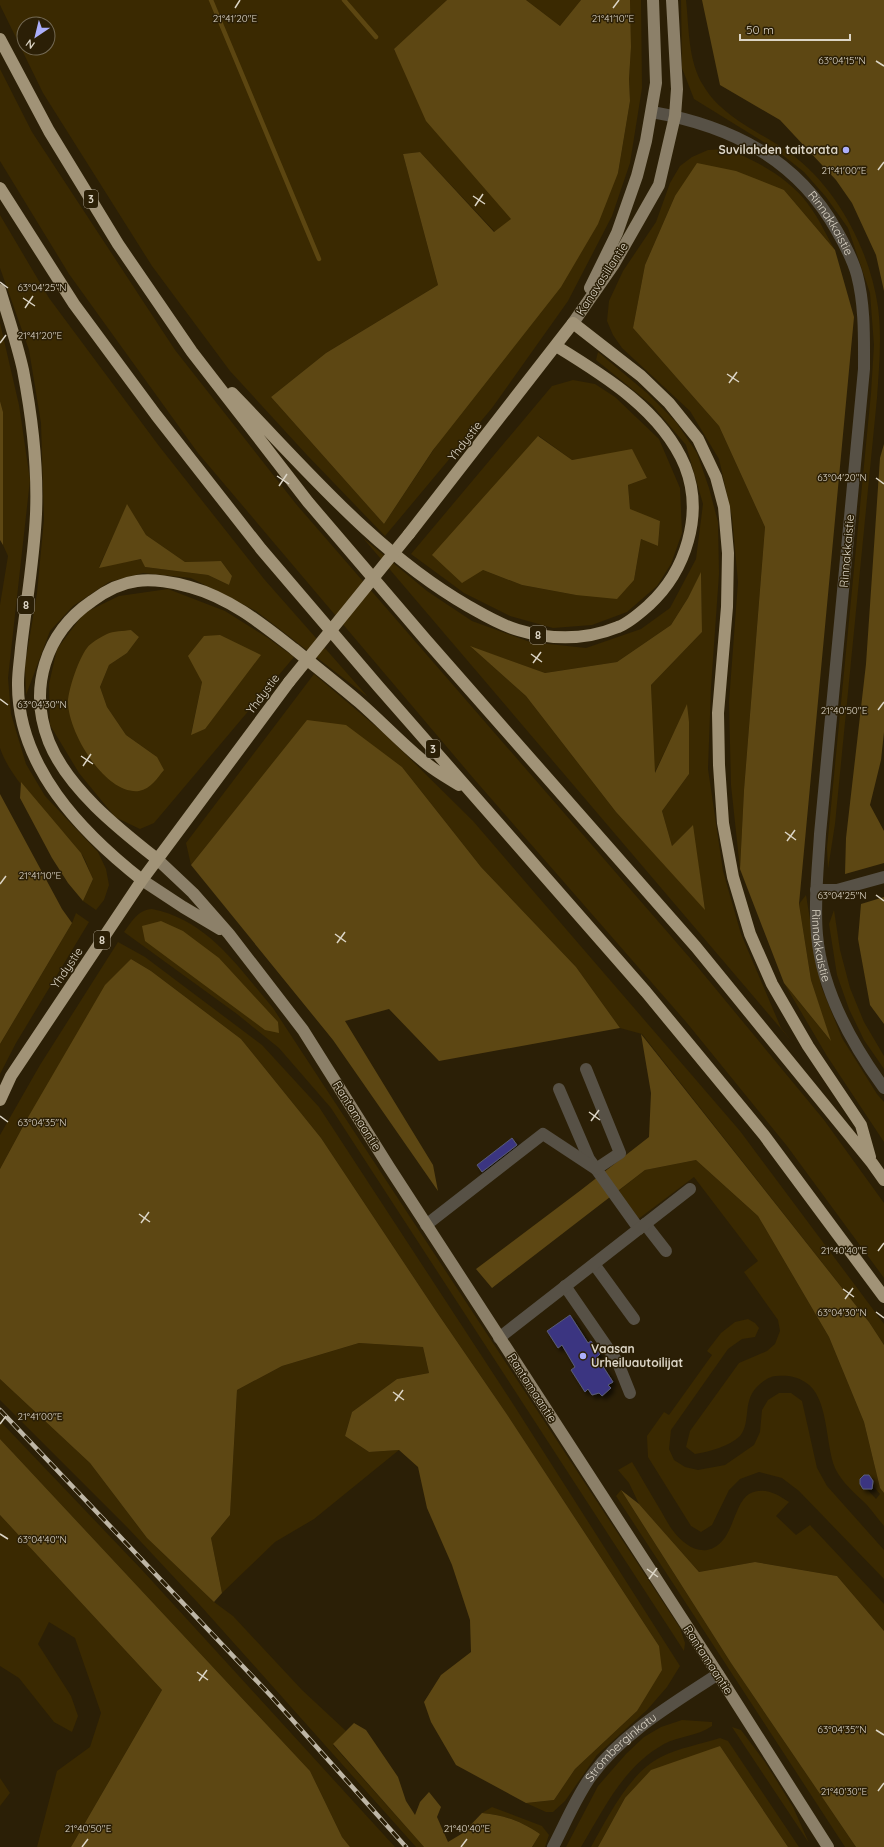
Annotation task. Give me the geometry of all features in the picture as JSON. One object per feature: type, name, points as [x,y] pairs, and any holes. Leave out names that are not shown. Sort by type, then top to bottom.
[{"type":"highway","name":"3","points":[[0,39],[49,131],[110,230],[192,352],[308,502],[426,640],[696,947],[872,1163],[884,1180]]},
{"type":"highway","name":"3","points":[[0,188],[74,304],[161,422],[261,549],[646,992],[764,1135],[884,1297]]},
{"type":"highway","name":"8","points":[[0,290],[23,370],[32,426],[35,473],[36,514],[18,684],[20,714],[30,748],[49,783],[69,810],[111,855],[142,880]]},
{"type":"highway","name":"Yhdystie","points":[[0,1100],[11,1076],[157,859],[289,682],[409,534],[572,324]]},
{"type":"highway","points":[[572,324],[641,376],[669,403],[698,439],[716,477],[724,508],[728,553],[727,607],[718,713],[719,765],[722,823],[733,877],[750,934],[772,984],[808,1046],[861,1125],[872,1163]]},
{"type":"highway","name":"8","points":[[192,352],[370,534],[415,571],[452,597],[490,619],[517,630],[541,635],[568,638],[596,634],[620,626],[642,612],[662,594],[676,573],[686,549],[693,521],[692,499],[685,466],[671,441],[654,419],[629,396],[602,375],[556,346]]},
{"type":"highway","points":[[157,859],[126,835],[98,810],[64,770],[50,743],[43,719],[40,692],[43,668],[52,645],[65,624],[80,609],[98,596],[115,588],[137,581],[164,582],[188,586],[216,596],[259,621],[359,702],[428,765],[471,792]]},
{"type":"main road","name":"Kanavasillantie","points":[[572,324],[617,233],[637,176],[652,112],[656,83],[653,0]]},
{"type":"main road","name":"Kanavasillantie","points":[[572,324],[614,264],[659,185],[675,116],[677,89],[672,0]]},
{"type":"main road","name":"Rantamaantie","points":[[157,859],[193,893],[229,934],[303,1030],[426,1225],[718,1674],[828,1847]]},
{"type":"main road","name":"Rantamaantie","points":[[142,880],[183,907],[229,934]]},
{"type":"street","name":"Rinnakkaistie","points":[[652,112],[675,116],[728,133],[775,160],[797,178],[814,196],[845,245],[857,274],[864,329],[864,369],[820,834],[816,890],[817,935],[821,960],[835,1002],[850,1036],[884,1088]]},
{"type":"street","points":[[816,890],[837,890],[884,877]]},
{"type":"street","points":[[586,1069],[620,1153],[596,1169]]},
{"type":"street","points":[[559,1089],[589,1160],[642,1226],[666,1251]]},
{"type":"street","points":[[426,1225],[543,1134],[596,1169]]},
{"type":"street","points":[[499,1338],[690,1189]]},
{"type":"street","points":[[594,1264],[634,1319]]},
{"type":"street","points":[[565,1286],[618,1363],[630,1393]]},
{"type":"street","name":"Strömberginkatu","points":[[553,1847],[592,1775],[608,1756],[637,1730],[718,1674]]},
{"type":"shaded area","points":[[0,0],[447,0],[394,50],[512,219],[495,232],[420,152],[403,154],[438,285],[326,353],[271,397],[384,524],[618,173],[630,101],[630,0],[641,0],[642,88],[630,163],[612,216],[568,301],[492,408],[385,536],[307,455],[230,371],[152,266],[43,93],[25,56],[56,56],[56,16],[16,16],[16,38],[0,5]]},
{"type":"shaded area","points":[[447,0],[526,0],[560,26],[581,0],[630,0],[630,101],[618,173],[598,224],[561,287],[433,450],[384,524],[271,397],[326,353],[438,285],[403,154],[420,152],[494,232],[511,219],[426,121],[394,49]]},
{"type":"shaded area","points":[[526,0],[581,0],[560,26]]},
{"type":"shaded area","points":[[681,0],[686,0],[694,65],[703,85],[711,97],[721,107],[743,124],[790,153],[807,167],[822,184],[849,222],[859,243],[874,286],[878,307],[880,341],[877,398],[835,824],[828,869],[827,848],[871,393],[874,345],[870,293],[848,228],[826,197],[804,172],[775,149],[694,99],[682,68]]},
{"type":"shaded area","name":"Suvilahden taitorata","points":[[702,0],[884,0],[884,291],[876,255],[852,203],[836,180],[780,120],[720,85]]},
{"type":"shaded area","points":[[0,69],[32,132],[175,350],[296,504],[696,965],[824,1120],[884,1203],[884,1278],[787,1146],[687,1023],[474,779],[198,453],[69,274],[0,161]]},
{"type":"shaded area","points":[[726,149],[760,164],[782,178],[791,186],[812,209],[835,250],[784,190],[675,196],[645,265],[633,328],[719,426],[765,527],[744,790],[740,869],[731,785],[729,702],[738,582],[732,517],[719,459],[690,411],[622,348],[613,335],[607,321],[609,301],[623,271],[656,222],[670,183],[680,166],[692,157],[708,150]]},
{"type":"shaded area","points":[[697,163],[736,171],[784,190],[835,250],[854,317],[799,904],[811,980],[831,1041],[784,983],[740,869],[744,790],[765,527],[719,426],[633,328],[645,265],[675,196]]},
{"type":"shaded area","points":[[0,215],[49,298],[159,446],[264,579],[368,697],[256,611],[191,578],[143,573],[109,582],[73,606],[50,631],[26,695],[25,665],[37,593],[44,519],[41,423],[29,350],[0,268]],"holes":[[[127,505],[146,535],[185,562],[221,561],[232,576],[229,585],[208,575],[145,567],[142,559],[99,567]]]},
{"type":"shaded area","points":[[0,323],[19,405],[30,480],[8,678],[11,714],[26,764],[45,796],[98,852],[106,869],[109,885],[104,900],[96,910],[83,901],[93,879],[82,855],[24,789],[6,762],[0,748],[0,605],[8,556],[3,545],[3,412],[0,401]]},
{"type":"shaded area","points":[[598,352],[647,393],[676,422],[697,453],[709,488],[718,522],[719,574],[711,687],[708,769],[723,871],[741,934],[781,1028],[794,1044],[363,538],[427,591],[472,621],[530,642],[586,648],[641,629],[670,608],[696,559],[703,504],[686,445],[652,405],[596,360]],"holes":[[[701,573],[702,632],[651,685],[654,774],[687,705],[689,774],[662,811],[672,846],[692,826],[705,909],[616,812],[526,696],[471,647],[545,673],[617,662],[671,625],[688,598]]]},
{"type":"shaded area","points":[[573,380],[595,384],[615,397],[659,439],[680,488],[682,533],[671,564],[657,586],[627,612],[592,625],[553,628],[510,616],[464,593],[411,554],[552,386]],"holes":[[[539,436],[572,460],[632,450],[647,478],[628,485],[630,510],[660,521],[658,546],[641,539],[634,580],[576,595],[522,585],[483,570]]]},
{"type":"shaded area","points":[[0,401],[3,412],[3,545],[0,540]]},
{"type":"shaded area","points":[[538,436],[572,460],[632,449],[647,478],[628,485],[630,509],[660,521],[658,546],[641,539],[634,580],[617,599],[576,595],[522,585],[483,570],[462,583],[432,555]]},
{"type":"shaded area","points":[[884,444],[884,732],[881,760],[870,805],[884,831],[884,863],[845,874],[846,838],[866,664],[880,458]]},
{"type":"shaded area","points":[[127,504],[146,535],[185,562],[221,561],[232,576],[229,585],[208,575],[145,567],[141,559],[99,568]]},
{"type":"shaded area","points":[[701,572],[702,632],[651,685],[655,773],[687,704],[689,722],[689,774],[662,811],[672,846],[693,825],[705,910],[616,812],[526,696],[470,646],[545,673],[617,662],[671,625],[688,598]]},
{"type":"shaded area","points":[[168,589],[225,611],[268,638],[294,657],[154,823],[140,829],[115,817],[79,773],[50,725],[49,684],[57,649],[84,613],[119,596]],"holes":[[[131,630],[139,637],[127,653],[109,665],[100,687],[107,707],[126,735],[157,757],[68,703]],[[202,682],[205,729],[191,734]]]},
{"type":"shaded area","points":[[131,630],[139,637],[127,653],[109,665],[100,687],[107,707],[126,735],[157,757],[164,770],[150,786],[139,791],[126,790],[114,783],[102,773],[91,759],[74,729],[68,702],[74,674],[88,646],[109,633]]},
{"type":"shaded area","points":[[220,635],[261,655],[205,729],[191,735],[202,682],[188,656],[204,636]]},
{"type":"shaded area","points":[[314,674],[386,735],[473,821],[740,1131],[884,1324],[884,1345],[869,1322],[642,1034],[620,1028],[576,967],[481,867],[402,767],[346,726],[307,721],[191,865],[186,843]]},
{"type":"shaded area","points":[[307,720],[346,725],[402,767],[481,867],[576,967],[620,1028],[439,1061],[389,1009],[345,1021],[433,1165],[438,1191],[333,1040],[191,865]]},
{"type":"shaded area","points":[[21,782],[81,853],[93,879],[83,901],[68,883],[52,858],[20,798]]},
{"type":"shaded area","points":[[0,794],[62,909],[72,923],[0,1044]]},
{"type":"shaded area","points":[[806,895],[821,986],[842,1038],[877,1094],[884,1102],[884,1142],[827,1056],[784,983],[830,1040],[811,980],[799,904]]},
{"type":"shaded area","points":[[884,897],[884,1024],[870,1005],[858,939],[861,904]]},
{"type":"shaded area","points":[[152,909],[172,915],[190,923],[206,934],[234,962],[273,1008],[680,1628],[685,1643],[684,1651],[331,1108],[279,1048],[237,1014],[124,932],[139,914],[143,911]]},
{"type":"shaded area","points":[[834,910],[840,950],[850,988],[864,1022],[884,1056],[884,1069],[864,1040],[849,1009],[837,975],[829,924]]},
{"type":"shaded area","points":[[76,913],[89,922],[16,1043],[0,1074],[0,1044],[72,923]]},
{"type":"shaded area","points":[[161,921],[183,931],[219,958],[278,1022],[279,1033],[265,1030],[145,941],[142,926]]},
{"type":"shaded area","points":[[118,942],[145,957],[262,1045],[319,1107],[515,1407],[680,1666],[667,1687],[647,1710],[597,1755],[565,1801],[553,1812],[546,1812],[526,1803],[554,1800],[575,1769],[637,1711],[659,1646],[506,1413],[321,1138],[241,1039],[151,971],[131,959],[27,1119],[0,1169],[0,1135],[40,1065]]},
{"type":"shaded area","points":[[131,959],[151,971],[241,1039],[321,1138],[506,1413],[659,1646],[662,1670],[637,1711],[575,1769],[554,1800],[526,1803],[456,1765],[431,1722],[424,1702],[441,1675],[471,1652],[470,1620],[452,1565],[427,1508],[418,1467],[399,1450],[369,1452],[345,1436],[352,1412],[397,1379],[429,1373],[423,1347],[359,1343],[282,1366],[237,1390],[230,1515],[211,1538],[222,1593],[214,1602],[147,1538],[90,1463],[0,1379],[0,1169],[27,1119],[105,985]]},
{"type":"shaded area","points":[[641,1034],[869,1322],[884,1345],[884,1493],[880,1488],[864,1422],[829,1337],[758,1216],[696,1160],[645,1170],[492,1288],[476,1269],[649,1137],[651,1093]]},
{"type":"shaded area","points":[[696,1160],[758,1216],[829,1337],[864,1422],[880,1488],[884,1493],[884,1526],[867,1505],[841,1479],[832,1458],[825,1421],[818,1398],[813,1389],[798,1378],[788,1376],[771,1377],[754,1390],[748,1403],[744,1430],[736,1440],[725,1446],[695,1454],[686,1447],[690,1431],[739,1363],[767,1351],[775,1344],[780,1331],[778,1320],[744,1272],[758,1261],[694,1177],[637,1220],[617,1192],[645,1170]],"holes":[[[864,1475],[869,1475],[873,1481],[872,1485],[880,1494],[876,1499],[867,1489],[863,1489],[860,1484],[860,1478]]]},
{"type":"shaded area","points":[[748,1319],[755,1323],[759,1328],[755,1337],[742,1339],[728,1349],[671,1430],[669,1449],[674,1460],[685,1467],[698,1470],[725,1465],[754,1445],[760,1432],[762,1410],[768,1400],[779,1393],[791,1393],[802,1401],[817,1468],[827,1486],[884,1550],[884,1579],[799,1491],[782,1478],[759,1472],[740,1479],[729,1490],[712,1525],[701,1532],[691,1526],[648,1457],[647,1436],[664,1412],[669,1415],[712,1355],[707,1351],[721,1333],[735,1322]]},
{"type":"shaded area","points":[[359,1343],[423,1347],[429,1373],[397,1379],[352,1412],[345,1436],[369,1452],[399,1450],[314,1519],[275,1542],[222,1593],[211,1538],[230,1515],[237,1390],[282,1366]]},
{"type":"shaded area","points":[[0,1379],[90,1463],[147,1538],[214,1602],[233,1616],[302,1690],[346,1731],[333,1745],[424,1847],[416,1847],[199,1604],[127,1527],[0,1400]]},
{"type":"shaded area","points":[[0,1421],[142,1570],[395,1847],[350,1847],[342,1837],[310,1771],[0,1439]]},
{"type":"shaded area","points":[[0,1439],[310,1771],[342,1837],[350,1847],[71,1847],[162,1690],[0,1515]]},
{"type":"shaded area","points":[[632,1462],[672,1530],[685,1543],[693,1548],[707,1550],[716,1547],[723,1541],[743,1499],[749,1494],[760,1491],[770,1492],[789,1502],[776,1516],[796,1535],[810,1525],[884,1604],[884,1631],[837,1576],[755,1562],[699,1572],[639,1504],[629,1483],[618,1470]]},
{"type":"shaded area","points":[[621,1490],[731,1663],[856,1847],[845,1847],[616,1496]]},
{"type":"shaded area","points":[[621,1490],[639,1504],[699,1572],[755,1562],[837,1576],[884,1631],[884,1847],[856,1847],[731,1663]]},
{"type":"shaded area","points":[[0,1515],[162,1690],[71,1847],[37,1847],[57,1771],[90,1747],[101,1713],[75,1638],[49,1622],[38,1644],[71,1696],[78,1716],[72,1732],[54,1722],[19,1678],[0,1666]]},
{"type":"shaded area","points":[[682,1720],[712,1722],[712,1726],[701,1732],[670,1741],[650,1753],[637,1764],[616,1790],[581,1847],[566,1847],[598,1786],[626,1754],[644,1737],[661,1727]]},
{"type":"shaded area","points":[[354,1723],[366,1730],[398,1777],[406,1801],[415,1815],[420,1802],[429,1792],[441,1807],[437,1817],[448,1842],[463,1833],[482,1813],[512,1819],[540,1834],[532,1847],[424,1847],[333,1744]]},
{"type":"shaded area","points":[[732,1727],[741,1730],[765,1762],[793,1807],[809,1843]]},
{"type":"shaded area","points":[[720,1738],[728,1741],[799,1847],[788,1847],[720,1746],[625,1798],[598,1847],[591,1847],[621,1796],[630,1784],[650,1764],[675,1751]]},
{"type":"shaded area","points":[[720,1746],[788,1847],[598,1847],[625,1798],[651,1770]]},
{"type":"shaded area","points":[[0,1778],[10,1793],[0,1806]]},
{"type":"shaded area","points":[[492,1807],[542,1826],[549,1835],[545,1847],[532,1847],[540,1834],[525,1825],[505,1817],[482,1813]]},
{"type":"building","points":[[512,1138],[517,1145],[482,1172],[477,1165]]},
{"type":"building","name":"Vaasan Urheiluautoilijat","points":[[570,1315],[588,1343],[591,1341],[600,1354],[597,1357],[613,1382],[608,1385],[611,1388],[602,1396],[599,1393],[592,1395],[588,1389],[585,1392],[571,1370],[575,1367],[562,1345],[558,1348],[547,1331]]},
{"type":"building","points":[[864,1475],[869,1475],[873,1481],[872,1489],[863,1489],[860,1484],[860,1479]]},
{"type":"waterway","points":[[211,0],[319,259]]},
{"type":"waterway","points":[[344,0],[376,37]]},
{"type":"railway","points":[[0,1410],[271,1696],[406,1847]]},
{"type":"place","name":"Suvilahden taitorata","points":[[846,150]]},
{"type":"place","name":"Vaasan Urheiluautoilijat","points":[[583,1356]]}]
